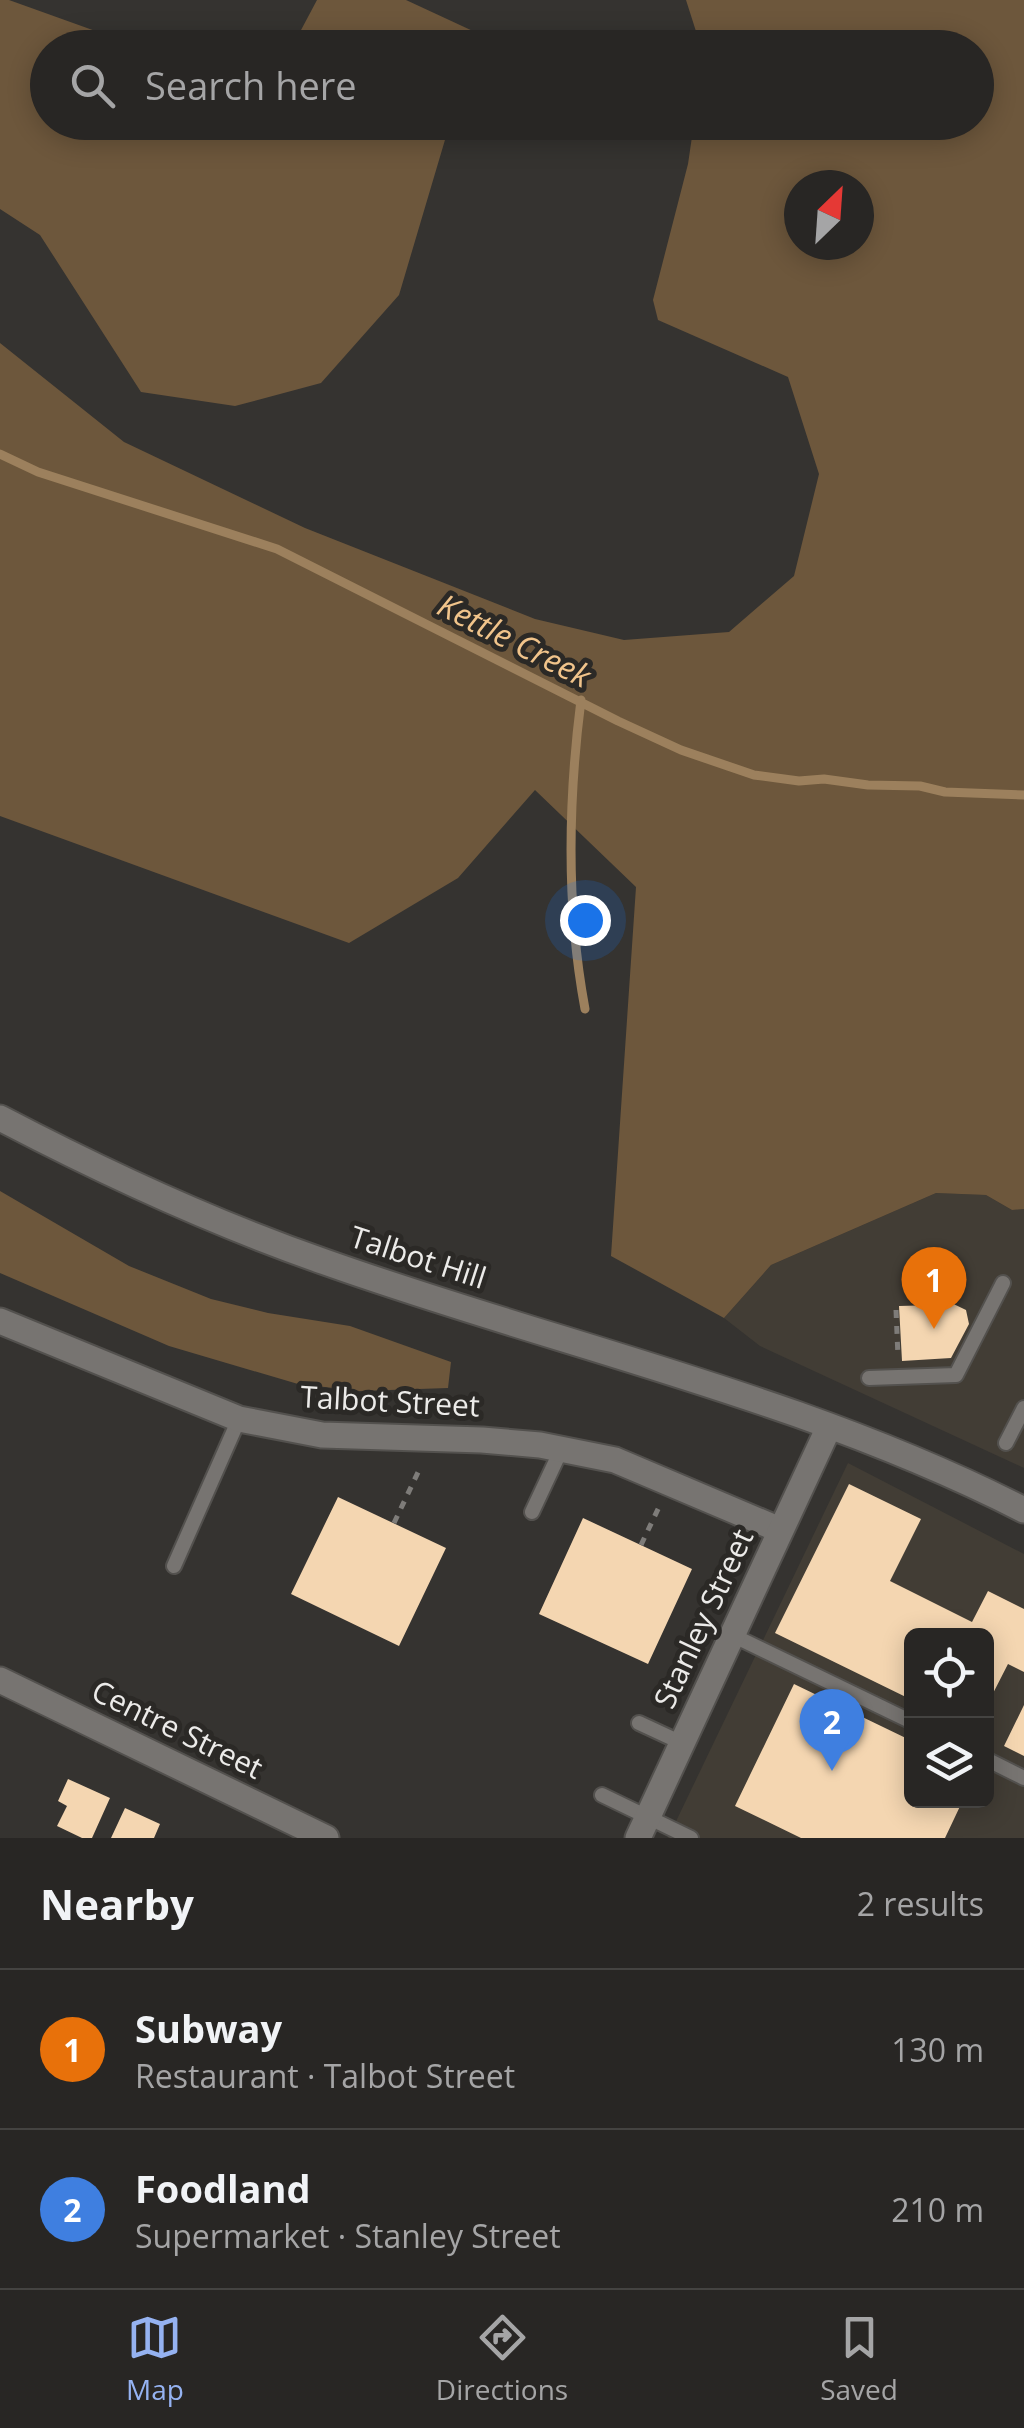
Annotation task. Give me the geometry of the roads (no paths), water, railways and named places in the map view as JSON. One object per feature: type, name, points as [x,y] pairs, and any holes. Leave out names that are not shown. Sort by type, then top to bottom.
[{"type":"street","name":"Talbot Hill","points":[[0,1118],[142,1188],[325,1262],[678,1374],[830,1427]]},
{"type":"street","name":"Talbot Street","points":[[0,1321],[240,1419],[322,1435],[482,1440],[614,1460],[780,1530]]},
{"type":"street","points":[[830,1427],[906,1455],[1024,1510]]},
{"type":"street","name":"Stanley Street","points":[[642,1827],[830,1427]]},
{"type":"street","name":"Centre Street","points":[[0,1680],[326,1838]]},
{"type":"lane","points":[[869,1378],[956,1374],[1003,1283]]},
{"type":"lane","points":[[1006,1443],[1024,1408]]},
{"type":"lane","points":[[174,1566],[240,1419]]},
{"type":"lane","points":[[532,1512],[561,1450]]},
{"type":"lane","points":[[732,1635],[904,1718]]},
{"type":"lane","points":[[638,1723],[682,1743]]},
{"type":"lane","points":[[994,1763],[1024,1778]]},
{"type":"lane","points":[[602,1795],[642,1827],[690,1838]]},
{"type":"waterway","name":"Kettle Creek","points":[[0,454],[38,472],[277,549],[618,721],[681,750],[754,775],[1024,795]]},
{"type":"waterway","points":[[581,700],[571,854],[575,932],[585,1009]]},
{"type":"place","name":"Subway","points":[[934,1329]]},
{"type":"place","name":"Foodland","points":[[832,1771]]}]
